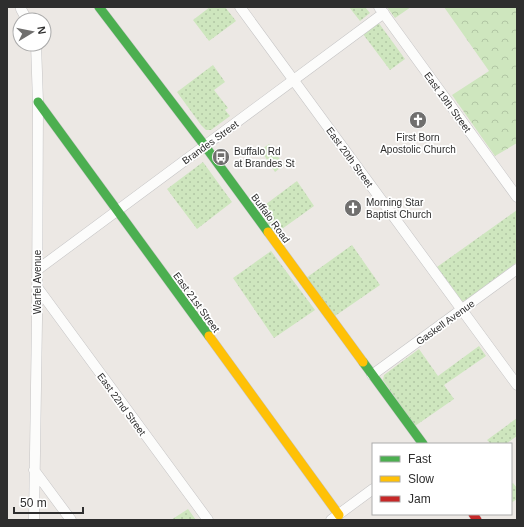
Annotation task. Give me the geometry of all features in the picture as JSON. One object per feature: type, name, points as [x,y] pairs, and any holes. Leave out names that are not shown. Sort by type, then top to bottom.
[{"type":"main road","name":"Buffalo Road","points":[[99,7],[204,146],[421,443]]},
{"type":"main road","name":"East 21st Street","points":[[38,102],[335,517]]},
{"type":"street","name":"East 20th Street","points":[[240,7],[517,385]]},
{"type":"street","name":"Brandes Street","points":[[37,270],[294,80],[382,10]]},
{"type":"street","name":"East 19th Street","points":[[382,10],[517,197]]},
{"type":"street","name":"Warfel Avenue","points":[[34,520],[38,102],[36,52]]},
{"type":"street","name":"Gaskell Avenue","points":[[372,375],[517,269]]},
{"type":"street","name":"East 22nd Street","points":[[37,287],[208,520]]},
{"type":"street","points":[[34,470],[71,520]]},
{"type":"street","points":[[335,517],[372,490]]},
{"type":"green space","points":[[210,7],[225,7],[236,21],[209,41],[193,20]]},
{"type":"green space","points":[[349,7],[365,7],[370,13],[360,21]]},
{"type":"green space","points":[[387,7],[411,7],[395,18]]},
{"type":"green space","points":[[444,7],[517,7],[517,143],[495,156],[452,95],[489,71]]},
{"type":"green space","points":[[378,22],[405,59],[390,70],[363,34]]},
{"type":"green space","points":[[213,65],[225,82],[214,90],[228,108],[225,110],[230,116],[211,130],[206,130],[177,92]]},
{"type":"green space","points":[[269,144],[284,165],[275,172],[262,152],[262,149]]},
{"type":"green space","points":[[203,162],[232,202],[197,229],[167,189]]},
{"type":"green space","points":[[297,181],[314,206],[275,234],[258,210]]},
{"type":"green space","points":[[517,210],[517,262],[466,300],[462,301],[437,267]]},
{"type":"green space","points":[[352,245],[380,285],[335,316],[306,278]]},
{"type":"green space","points":[[271,251],[315,310],[274,338],[233,278]]},
{"type":"green space","points":[[479,346],[486,356],[444,385],[454,399],[415,426],[383,380],[384,375],[419,349],[438,376]]},
{"type":"green space","points":[[517,418],[517,436],[507,443],[490,443],[487,440]]},
{"type":"green space","points":[[512,484],[517,488],[517,499],[512,502]]},
{"type":"green space","points":[[188,509],[196,520],[171,520]]},
{"type":"traffic: fast","points":[[99,7],[205,146],[268,232]]},
{"type":"traffic: fast","points":[[38,102],[209,336]]},
{"type":"traffic: fast","points":[[363,362],[422,443]]},
{"type":"traffic: slow","points":[[268,232],[363,362]]},
{"type":"traffic: slow","points":[[209,336],[339,515]]},
{"type":"traffic: jam","points":[[474,515],[477,520]]},
{"type":"place","name":"First Born Apostolic Church","points":[[418,120]]},
{"type":"place","name":"Buffalo Rd at Brandes St","points":[[221,157]]},
{"type":"place","name":"Morning Star Baptist Church","points":[[353,208]]}]
